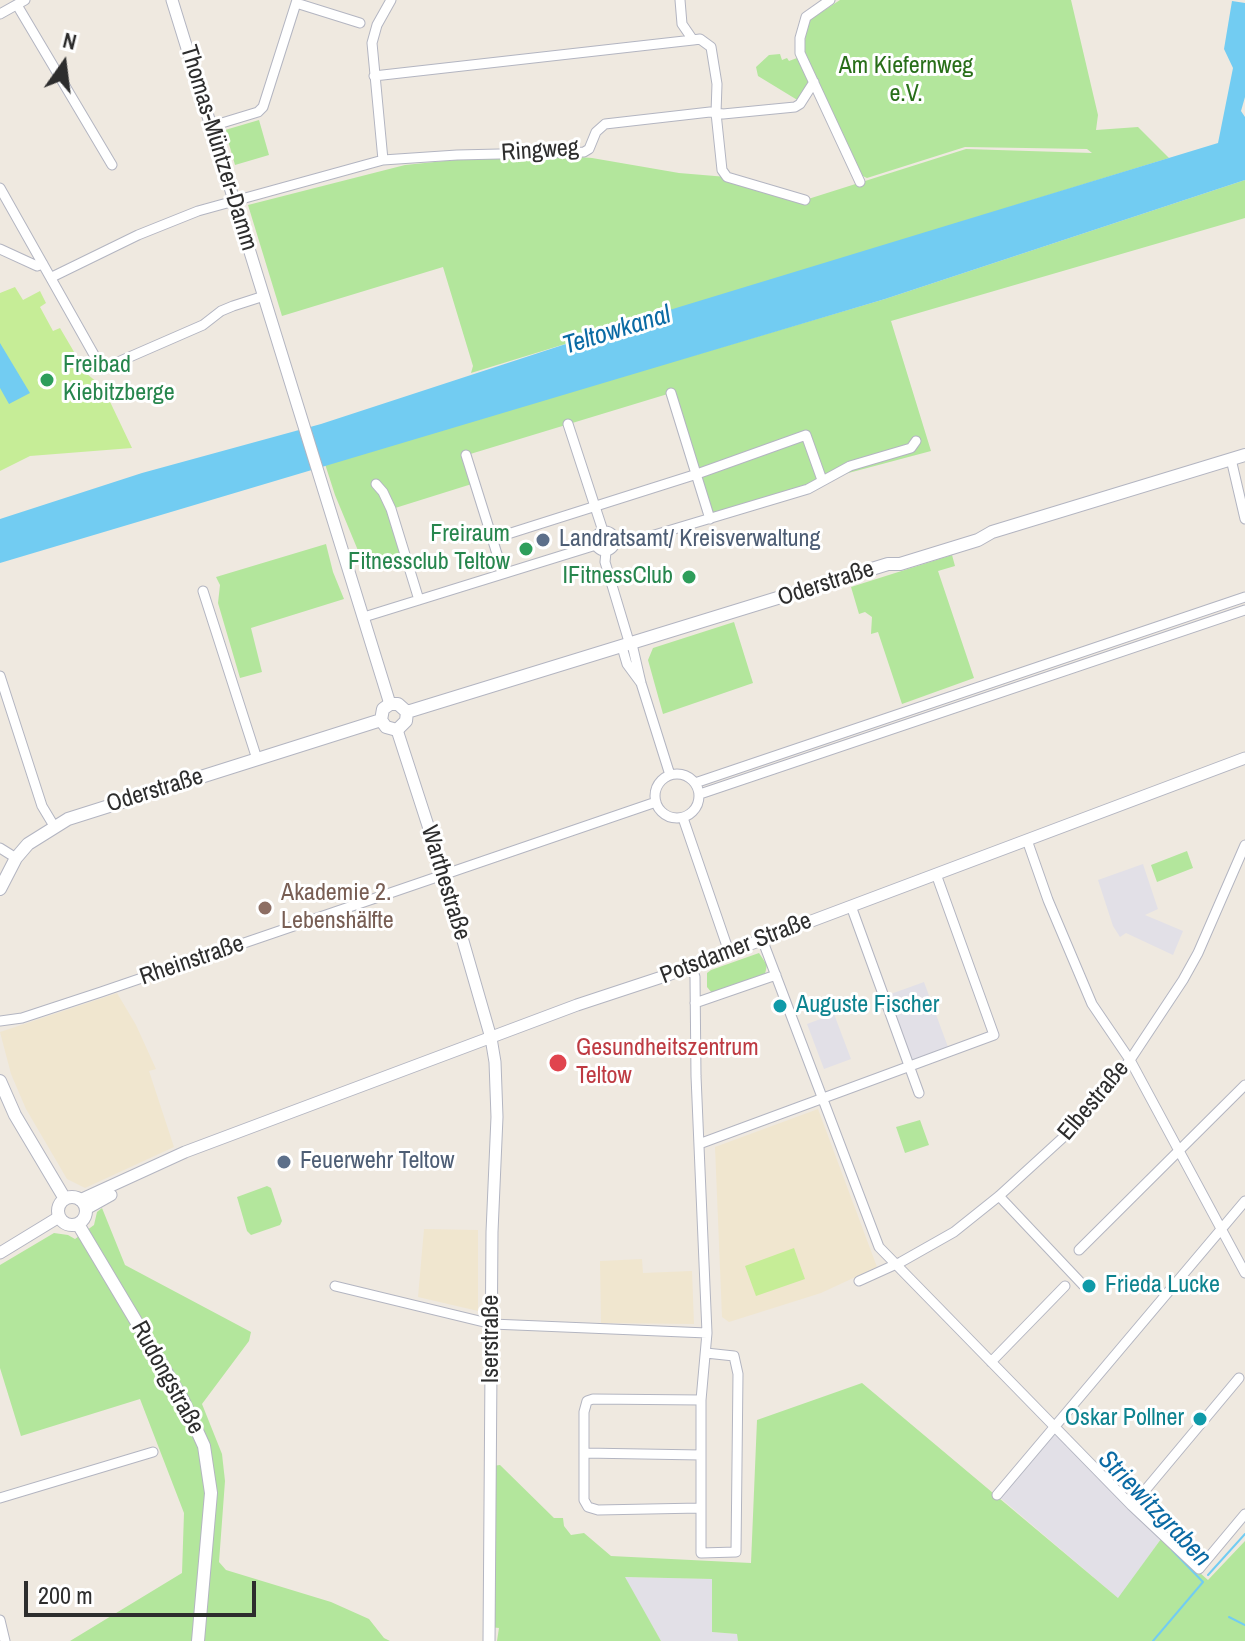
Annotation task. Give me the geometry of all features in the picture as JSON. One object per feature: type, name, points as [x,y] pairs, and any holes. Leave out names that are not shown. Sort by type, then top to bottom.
[{"type":"main road","name":"Oderstraße","points":[[407,712],[888,564],[900,564],[1245,455]]},
{"type":"main road","points":[[390,704],[398,704],[407,712],[406,721],[397,730],[386,727],[381,720],[383,709],[390,704]]},
{"type":"main road","name":"Oderstraße","points":[[16,858],[28,844],[54,826],[81,814],[381,720]]},
{"type":"main road","points":[[0,889],[16,858]]},
{"type":"main road","points":[[0,1081],[15,1115],[65,1199],[58,1207],[59,1217],[66,1224],[78,1224],[84,1218],[83,1205]]},
{"type":"main road","name":"Potsdamer Straße","points":[[65,1199],[73,1197],[83,1205]]},
{"type":"main road","name":"Rudongstraße","points":[[78,1224],[183,1400],[204,1446],[211,1493],[198,1641]]},
{"type":"street","name":"Thomas-Müntzer-Damm","points":[[172,0],[264,296]]},
{"type":"street","points":[[52,277],[138,235],[198,211],[383,160],[372,43],[377,25],[391,0]]},
{"type":"street","points":[[680,0],[682,24],[693,40]]},
{"type":"street","points":[[830,0],[806,17],[800,38],[800,53],[860,182]]},
{"type":"street","points":[[0,14],[21,2],[112,165]]},
{"type":"street","points":[[212,126],[258,112],[263,107],[297,2],[360,23]]},
{"type":"street","points":[[374,76],[700,39],[711,47],[717,84],[716,113],[722,170],[727,177],[805,200]]},
{"type":"street","points":[[716,113],[795,107],[814,82]]},
{"type":"street","name":"Ringweg","points":[[383,160],[584,152],[605,124],[716,113]]},
{"type":"street","points":[[0,188],[102,369],[194,329],[221,311],[264,296],[390,704]]},
{"type":"street","points":[[0,249],[37,266],[43,264]]},
{"type":"street","points":[[671,393],[710,519]]},
{"type":"street","points":[[568,424],[603,531]]},
{"type":"street","points":[[492,539],[697,474],[806,435],[822,480]]},
{"type":"street","points":[[616,541],[631,542],[808,489],[850,466],[911,448],[916,441]]},
{"type":"street","points":[[466,455],[503,573]]},
{"type":"street","points":[[1231,459],[1245,519]]},
{"type":"street","points":[[376,484],[391,509],[419,600]]},
{"type":"street","points":[[603,531],[611,533],[616,541]]},
{"type":"street","points":[[603,531],[595,538],[596,545],[606,552]]},
{"type":"street","points":[[606,552],[614,547],[616,541]]},
{"type":"street","points":[[364,617],[596,545]]},
{"type":"street","points":[[606,552],[605,562],[628,645],[627,664],[641,683],[670,775]]},
{"type":"street","points":[[203,591],[257,759]]},
{"type":"street","points":[[695,783],[1245,597]]},
{"type":"street","points":[[1211,610],[1214,621]]},
{"type":"street","points":[[700,794],[1245,610]]},
{"type":"street","points":[[1112,643],[1116,654]]},
{"type":"street","points":[[0,676],[42,806],[54,826]]},
{"type":"street","points":[[1005,679],[1009,690]]},
{"type":"street","points":[[895,716],[899,727]]},
{"type":"street","name":"Warthestraße","points":[[397,730],[444,875],[491,1038]]},
{"type":"street","points":[[785,753],[789,764]]},
{"type":"street","name":"Potsdamer Straße","points":[[83,1205],[196,1155],[225,1138],[1245,758]]},
{"type":"street","points":[[670,775],[687,776],[695,783],[700,794],[697,806],[683,818],[664,814],[656,802],[657,786],[670,775]]},
{"type":"street","name":"Rheinstraße","points":[[0,1021],[22,1018],[101,992],[656,802]]},
{"type":"street","points":[[683,818],[729,952]]},
{"type":"street","points":[[1027,840],[1048,900],[1092,1004],[1130,1060],[1245,1273]]},
{"type":"street","name":"Elbestraße","points":[[859,1281],[954,1232],[999,1196],[1080,1122],[1130,1060],[1198,953],[1245,845]]},
{"type":"street","points":[[0,848],[16,858]]},
{"type":"street","points":[[699,1144],[994,1035],[936,874]]},
{"type":"street","points":[[851,906],[919,1093]]},
{"type":"street","points":[[762,939],[879,1247],[1132,1506],[1199,1569],[1245,1514]]},
{"type":"street","points":[[691,966],[695,977],[707,1333],[701,1400],[701,1553],[736,1552],[738,1374],[734,1356],[706,1353]]},
{"type":"street","points":[[695,1003],[776,975]]},
{"type":"street","name":"Iserstraße","points":[[489,1641],[497,1108],[491,1038]]},
{"type":"street","points":[[1072,1257],[1245,1085]]},
{"type":"street","points":[[999,1196],[1072,1257],[1083,1285]]},
{"type":"street","points":[[997,1495],[1245,1201]]},
{"type":"street","points":[[0,1253],[59,1217]]},
{"type":"street","points":[[335,1286],[492,1324],[707,1333]]},
{"type":"street","points":[[991,1362],[1065,1286]]},
{"type":"street","points":[[1132,1506],[1239,1378]]},
{"type":"street","points":[[700,1508],[598,1510],[588,1507],[584,1502],[584,1412],[587,1401],[593,1399],[701,1400]]},
{"type":"street","points":[[0,1498],[153,1452]]},
{"type":"street","points":[[584,1453],[701,1455]]},
{"type":"street","points":[[0,1620],[5,1641]]},
{"type":"shaded area","points":[[1143,864],[1158,909],[1145,915],[1183,931],[1173,955],[1126,933],[1120,937],[1113,926],[1098,880]]},
{"type":"shaded area","points":[[924,982],[948,1047],[912,1061],[888,995]]},
{"type":"shaded area","points":[[117,993],[156,1069],[149,1071],[174,1147],[85,1188],[67,1179],[26,1109],[11,1074],[0,1032]]},
{"type":"shaded area","points":[[834,1014],[851,1059],[824,1069],[807,1024]]},
{"type":"shaded area","points":[[818,1109],[877,1267],[821,1293],[729,1322],[722,1317],[715,1147]]},
{"type":"shaded area","points":[[424,1229],[478,1230],[478,1311],[418,1297]]},
{"type":"shaded area","points":[[642,1259],[643,1273],[692,1271],[694,1324],[601,1323],[600,1261]]},
{"type":"shaded area","points":[[1054,1427],[1163,1536],[1119,1599],[997,1495]]},
{"type":"shaded area","points":[[624,1577],[712,1579],[712,1632],[738,1634],[738,1641],[661,1641]]},
{"type":"green space","name":"Am Kiefernweg e.V.","points":[[840,0],[1071,0],[1098,115],[1096,130],[1138,127],[1169,158],[471,373],[473,366],[443,267],[282,316],[248,205],[405,165],[464,159],[529,158],[542,154],[592,158],[679,173],[727,177],[805,200],[966,149],[1092,153],[1087,149],[965,147],[867,178],[858,174],[805,58],[808,21]]},
{"type":"green space","points":[[780,54],[782,60],[797,58],[810,83],[799,101],[758,76],[756,67],[769,55]]},
{"type":"green space","points":[[259,120],[269,155],[235,165],[225,130]]},
{"type":"green space","points":[[1245,180],[1245,218],[891,321],[931,451],[822,480],[710,519],[671,393],[467,455],[475,483],[392,509],[406,555],[364,565],[335,495],[325,464],[885,299]]},
{"type":"green space","name":"Freibad Kiebitzberge","points":[[15,287],[23,300],[40,291],[46,303],[40,307],[53,331],[60,328],[87,374],[103,387],[132,448],[30,456],[0,471],[0,293]]},
{"type":"green space","points":[[326,544],[344,599],[251,628],[262,672],[240,678],[218,603],[220,585],[216,577]]},
{"type":"green space","points":[[952,555],[955,566],[938,571],[974,678],[902,704],[878,632],[871,634],[872,617],[865,612],[859,614],[851,587]]},
{"type":"green space","points":[[734,622],[753,683],[663,714],[648,660],[653,648]]},
{"type":"green space","points":[[1187,851],[1193,868],[1157,882],[1151,865]]},
{"type":"green space","points":[[759,953],[767,965],[765,974],[712,993],[707,987],[707,973],[711,970]]},
{"type":"green space","points":[[920,1120],[929,1145],[905,1153],[896,1127]]},
{"type":"green space","points":[[267,1186],[271,1188],[282,1221],[280,1225],[251,1235],[237,1197]]},
{"type":"green space","points":[[102,1208],[125,1265],[251,1332],[249,1341],[202,1404],[222,1454],[225,1481],[219,1562],[226,1570],[331,1602],[369,1619],[390,1641],[70,1641],[182,1573],[184,1513],[140,1399],[21,1436],[0,1368],[0,1265],[54,1233],[75,1239],[94,1225],[97,1212]]},
{"type":"green space","points":[[794,1248],[805,1279],[756,1296],[745,1266]]},
{"type":"green space","points":[[862,1383],[1118,1598],[1161,1539],[1208,1580],[1245,1541],[1245,1641],[738,1641],[737,1634],[712,1632],[712,1579],[625,1577],[661,1641],[497,1641],[499,1628],[490,1627],[492,1466],[500,1465],[554,1518],[563,1518],[564,1526],[571,1535],[584,1533],[611,1556],[751,1563],[757,1420]]},
{"type":"water","name":"Teltowkanal","points":[[1232,1],[1245,3],[1245,97],[1241,111],[1245,117],[1245,180],[885,299],[0,563],[0,519],[142,473],[321,424],[676,308],[1218,143],[1233,68],[1224,49]]},
{"type":"water","points":[[0,343],[30,393],[9,404],[0,388]]},
{"type":"waterway","name":"Striewitzgraben","points":[[1208,1575],[1245,1534]]},
{"type":"waterway","name":"Striewitzgraben","points":[[1153,1641],[1203,1582],[1172,1550]]},
{"type":"waterway","points":[[1229,1617],[1245,1625]]},
{"type":"place","name":"Freibad Kiebitzberge","points":[[47,380]]},
{"type":"place","name":"Landratsamt/ Kreisverwaltung","points":[[543,540]]},
{"type":"place","name":"Freiraum Fitnessclub Teltow","points":[[526,549]]},
{"type":"place","name":"IFitnessClub","points":[[689,577]]},
{"type":"place","name":"Akademie 2. Lebenshälfte","points":[[265,908]]},
{"type":"place","name":"Auguste Fischer","points":[[780,1006]]},
{"type":"place","name":"Gesundheitszentrum Teltow","points":[[558,1063]]},
{"type":"place","name":"Feuerwehr Teltow","points":[[284,1162]]},
{"type":"place","name":"Frieda Lucke","points":[[1089,1286]]},
{"type":"place","name":"Oskar Pollner","points":[[1200,1419]]}]
